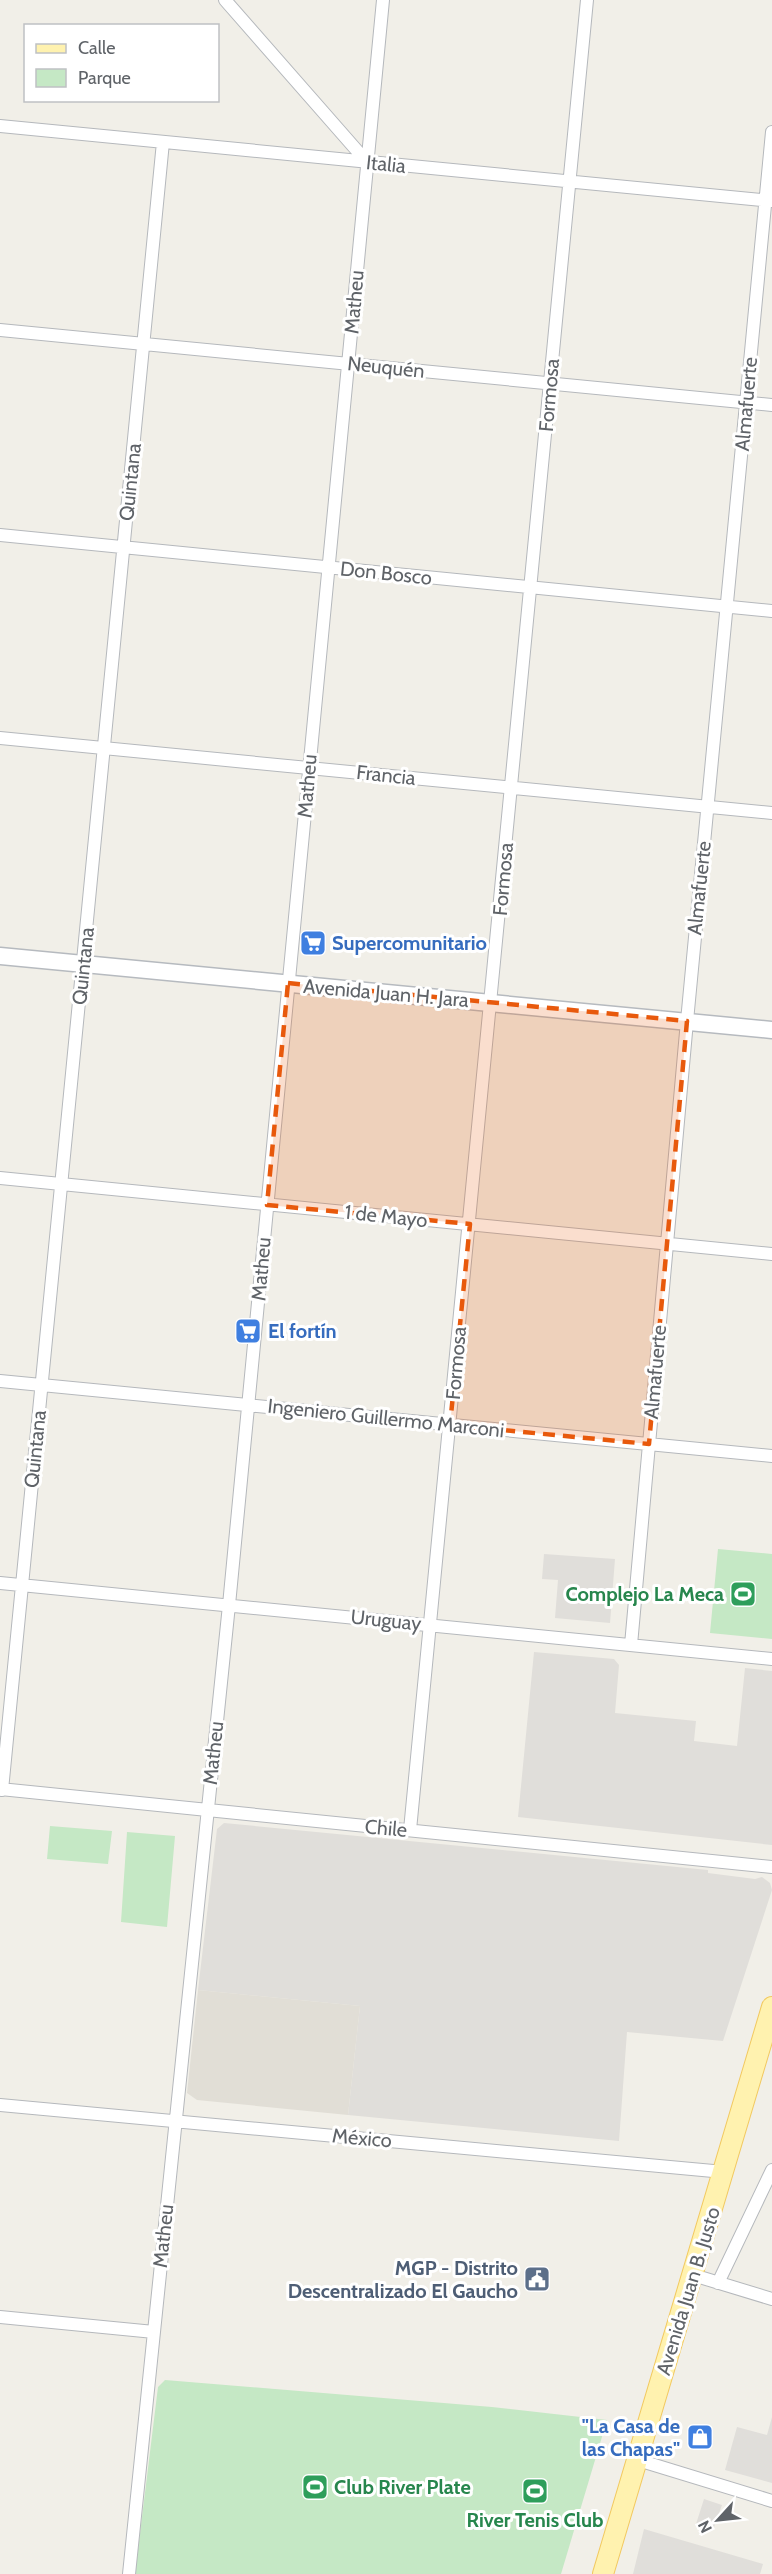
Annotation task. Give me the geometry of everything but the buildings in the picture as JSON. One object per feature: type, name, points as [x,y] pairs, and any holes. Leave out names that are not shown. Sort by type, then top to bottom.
[{"type":"main road","name":"Avenida Juan H. Jara","points":[[0,956],[772,1030]]},
{"type":"main road","name":"Avenida Juan B. Justo","points":[[603,2574],[772,2007]]},
{"type":"street","points":[[225,0],[367,162]]},
{"type":"street","name":"Matheu","points":[[129,2574],[229,1605],[383,0]]},
{"type":"street","name":"Formosa","points":[[410,1830],[587,0]]},
{"type":"street","name":"Italia","points":[[0,126],[769,201]]},
{"type":"street","name":"Almafuerte","points":[[631,1645],[726,607],[769,201],[772,132]]},
{"type":"street","name":"Quintana","points":[[1,1790],[163,142]]},
{"type":"street","name":"Neuquén","points":[[0,330],[772,405]]},
{"type":"street","name":"Don Bosco","points":[[0,535],[772,611]]},
{"type":"street","name":"Francia","points":[[0,738],[772,813]]},
{"type":"street","name":"1 de Mayo","points":[[0,1178],[772,1254]]},
{"type":"street","name":"Ingeniero Guillermo Marconi","points":[[0,1381],[772,1456]]},
{"type":"street","name":"Uruguay","points":[[0,1583],[772,1659]]},
{"type":"street","name":"Chile","points":[[1,1790],[772,1867]]},
{"type":"street","name":"México","points":[[0,2105],[724,2172]]},
{"type":"street","points":[[718,2283],[772,2170]]},
{"type":"street","points":[[693,2275],[772,2299]]},
{"type":"street","points":[[0,2317],[154,2332]]},
{"type":"street","points":[[638,2460],[772,2501]]},
{"type":"highlighted area","points":[[288,983],[687,1021],[649,1444],[450,1425],[470,1224],[267,1205]]},
{"type":"shaded area","points":[[544,1554],[615,1559],[610,1623],[555,1618],[558,1580],[542,1579]]},
{"type":"shaded area","points":[[534,1652],[614,1659],[619,1665],[615,1713],[696,1721],[694,1741],[737,1746],[745,1668],[772,1671],[772,1845],[518,1817]]},
{"type":"shaded area","points":[[224,1823],[708,1870],[708,1873],[755,1879],[762,1877],[770,1883],[772,1890],[723,2041],[627,2032],[619,2141],[348,2115],[360,2006],[198,1990],[217,1829]]},
{"type":"shaded area","points":[[198,1990],[360,2006],[348,2115],[197,2100],[187,2093]]},
{"type":"shaded area","points":[[772,2417],[772,2483],[725,2470],[737,2427],[767,2435]]},
{"type":"shaded area","points":[[704,2499],[722,2505],[713,2530],[696,2524]]},
{"type":"shaded area","points":[[644,2529],[763,2564],[760,2574],[633,2574]]},
{"type":"green space","name":"Complejo La Meca","points":[[718,1549],[772,1554],[772,1639],[710,1633]]},
{"type":"green space","points":[[50,1826],[112,1831],[108,1864],[47,1859]]},
{"type":"green space","points":[[127,1832],[175,1836],[167,1927],[121,1922]]},
{"type":"green space","name":"Club River Plate","points":[[165,2380],[492,2407],[607,2420],[561,2574],[135,2574],[158,2387]]},
{"type":"place","name":"Supercomunitario","points":[[313,943]]},
{"type":"place","name":"El fortín","points":[[248,1331]]},
{"type":"place","name":"Complejo La Meca","points":[[743,1594]]},
{"type":"place","name":"MGP - Distrito Descentralizado El Gaucho","points":[[537,2279]]},
{"type":"place","name":"\"La Casa de las Chapas\"","points":[[700,2437]]},
{"type":"place","name":"Club River Plate","points":[[315,2487]]},
{"type":"place","name":"River Tenis Club","points":[[535,2491]]}]
